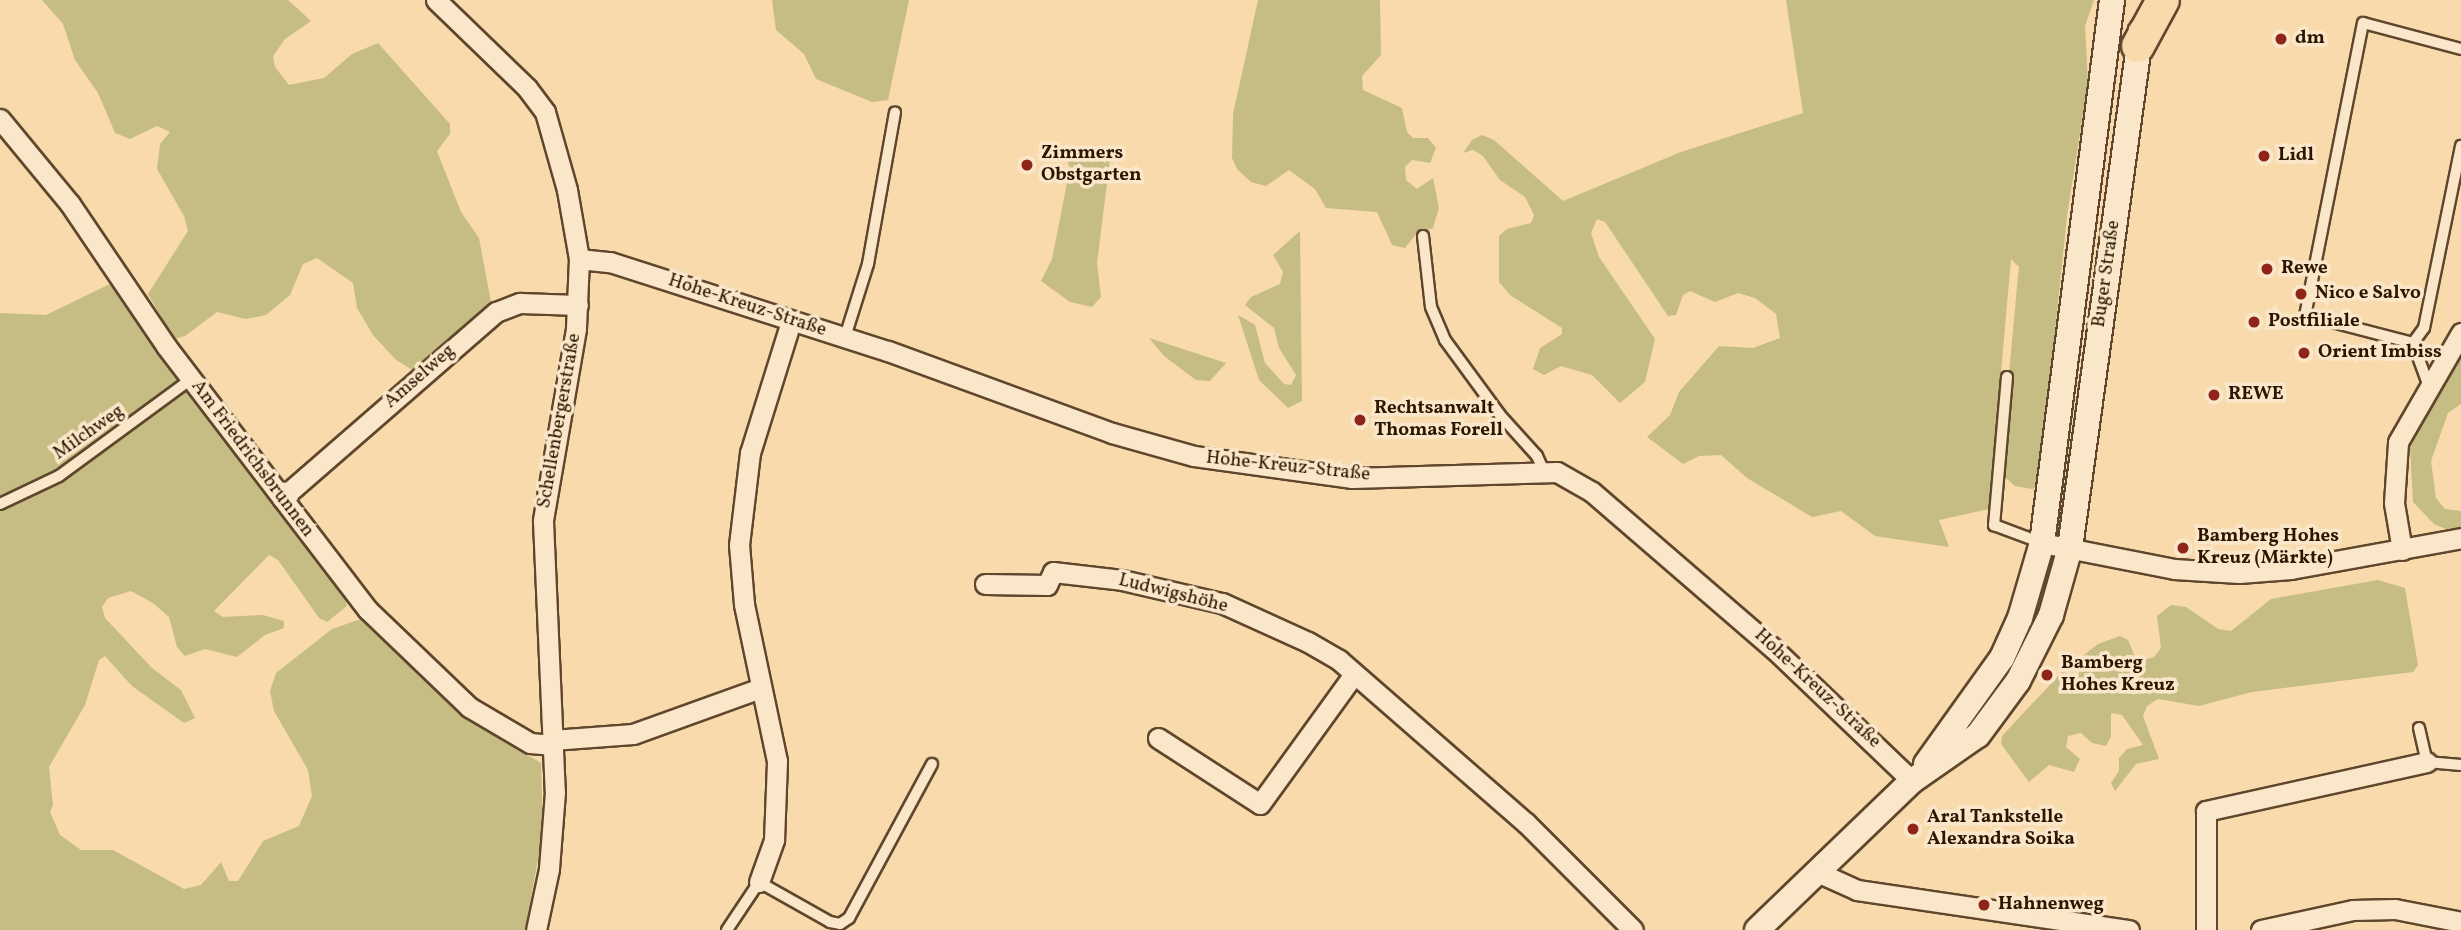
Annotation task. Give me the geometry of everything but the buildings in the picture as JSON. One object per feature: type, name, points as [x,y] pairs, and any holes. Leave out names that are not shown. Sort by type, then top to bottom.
[{"type":"main road","points":[[2138,46],[2163,0]]},
{"type":"street","name":"Schellenbergerstraße","points":[[436,0],[527,88],[545,112],[564,176],[579,259],[578,305],[543,521],[553,837],[536,930]]},
{"type":"street","name":"Buger Straße","points":[[1912,781],[2001,658],[2020,618],[2042,543],[2112,0]]},
{"type":"street","name":"Buger Straße","points":[[1912,781],[1978,735],[2006,699],[2051,615],[2070,548],[2145,0]]},
{"type":"street","name":"Am Friedrichsbrunnen","points":[[0,119],[70,204],[191,379],[368,610],[409,653],[469,707],[530,743],[552,743],[633,734],[761,688]]},
{"type":"street","name":"Hohe-Kreuz-Straße","points":[[579,259],[610,261],[845,337],[1112,433],[1194,456],[1352,478],[1557,472],[1592,492],[1774,649],[1912,781]]},
{"type":"street","name":"Amselweg","points":[[282,498],[496,312],[520,303],[578,305]]},
{"type":"street","points":[[759,882],[774,840],[778,802],[777,761],[744,604],[738,545],[741,502],[750,453],[791,321]]},
{"type":"street","points":[[2402,550],[2394,503],[2394,466],[2407,419],[2461,333]]},
{"type":"street","points":[[2042,543],[2174,569],[2239,573],[2402,550],[2461,538]]},
{"type":"street","name":"Ludwigshöhe","points":[[985,584],[1047,586],[1053,572],[1177,591],[1271,624],[1318,648],[1354,674],[1526,822],[1633,930]]},
{"type":"street","points":[[1158,738],[1261,804],[1354,674]]},
{"type":"street","points":[[2206,930],[2206,811],[2427,762]]},
{"type":"street","points":[[1758,930],[1815,871],[1912,781]]},
{"type":"street","points":[[1815,871],[1857,890],[2025,924],[2129,930]]},
{"type":"street","points":[[2261,930],[2353,910],[2395,909],[2461,922]]},
{"type":"lane","points":[[2413,343],[2305,315],[2363,23],[2461,49]]},
{"type":"lane","points":[[845,337],[868,264],[895,112]]},
{"type":"lane","points":[[2413,343],[2424,328],[2461,146]]},
{"type":"lane","points":[[1423,236],[1431,307],[1446,340],[1500,415],[1537,456],[1544,472]]},
{"type":"lane","points":[[2413,343],[2428,384]]},
{"type":"lane","points":[[2007,377],[1994,525],[2042,543]]},
{"type":"lane","name":"Milchweg","points":[[0,504],[59,476],[191,379]]},
{"type":"lane","points":[[2419,727],[2427,762],[2461,765]]},
{"type":"lane","points":[[727,930],[759,882],[830,922],[841,924],[857,908],[932,764]]},
{"type":"shaded area","points":[[42,0],[288,0],[311,21],[285,39],[273,56],[275,67],[289,85],[324,78],[352,54],[378,43],[450,124],[450,134],[437,151],[461,212],[479,238],[492,307],[416,372],[396,360],[373,335],[357,308],[353,283],[317,258],[303,264],[290,295],[266,315],[246,319],[217,312],[185,336],[174,339],[148,294],[188,231],[184,216],[157,169],[160,144],[170,132],[157,126],[130,139],[115,133],[98,93],[75,60],[63,24]]},
{"type":"shaded area","points":[[772,0],[909,0],[888,100],[872,102],[816,79],[804,54],[776,30]]},
{"type":"shaded area","points":[[1258,0],[1380,0],[1381,55],[1362,76],[1363,90],[1402,108],[1407,132],[1413,138],[1428,138],[1436,148],[1430,163],[1412,160],[1405,167],[1406,180],[1417,189],[1433,178],[1439,208],[1433,228],[1417,233],[1405,248],[1392,245],[1377,212],[1326,208],[1315,189],[1289,170],[1266,186],[1251,182],[1237,169],[1232,158],[1233,114]]},
{"type":"shaded area","points":[[1786,0],[2094,0],[2085,26],[2088,82],[2067,216],[2039,485],[2032,489],[2015,486],[2006,478],[2001,460],[2019,267],[2011,259],[1989,509],[1939,520],[1949,547],[1875,536],[1841,511],[1812,517],[1747,478],[1721,455],[1699,456],[1683,464],[1647,437],[1670,415],[1679,392],[1719,346],[1753,348],[1780,338],[1776,314],[1755,298],[1738,293],[1715,302],[1690,291],[1683,295],[1676,315],[1668,316],[1605,222],[1597,219],[1591,233],[1599,257],[1655,339],[1645,382],[1620,403],[1592,375],[1561,366],[1544,375],[1533,369],[1540,348],[1562,334],[1562,328],[1510,295],[1499,282],[1499,236],[1507,229],[1531,223],[1534,215],[1525,197],[1500,180],[1483,156],[1473,150],[1463,153],[1472,140],[1482,135],[1494,140],[1563,201],[1681,152],[1803,113]]},
{"type":"shaded area","points":[[1061,146],[1110,159],[1097,263],[1101,297],[1092,307],[1070,302],[1041,281],[1052,259],[1070,168]]},
{"type":"shaded area","points":[[1300,231],[1302,401],[1288,408],[1259,380],[1238,315],[1255,325],[1265,363],[1284,384],[1291,385],[1296,375],[1279,348],[1274,328],[1245,305],[1251,297],[1280,284],[1283,272],[1273,255]]},
{"type":"shaded area","points":[[110,284],[117,286],[342,589],[347,606],[327,622],[319,618],[278,560],[269,555],[214,611],[223,617],[263,615],[284,621],[284,628],[265,635],[237,657],[205,649],[185,656],[177,647],[169,617],[153,603],[131,591],[108,598],[102,607],[105,618],[152,668],[181,690],[195,718],[184,723],[132,686],[105,656],[99,660],[85,705],[49,767],[53,805],[50,812],[60,835],[81,850],[113,850],[184,889],[201,885],[221,862],[229,881],[238,881],[263,841],[299,826],[312,796],[308,770],[274,711],[270,691],[276,673],[332,629],[361,619],[474,724],[541,763],[543,832],[525,930],[0,930],[0,313],[46,315]]},
{"type":"shaded area","points":[[1149,338],[1226,363],[1210,381],[1196,380],[1164,356]]},
{"type":"shaded area","points":[[2461,355],[2461,404],[2448,413],[2431,461],[2436,498],[2445,509],[2461,511],[2461,528],[2446,529],[2434,524],[2413,502],[2410,447],[2444,378]]},
{"type":"shaded area","points":[[2378,580],[2405,588],[2418,665],[2413,672],[2252,692],[2199,706],[2158,699],[2147,706],[2143,716],[2159,759],[2136,764],[2115,791],[2111,783],[2119,771],[2119,758],[2127,749],[2143,745],[2122,715],[2111,713],[2111,736],[2106,746],[2092,743],[2081,733],[2068,736],[2066,747],[2080,759],[2074,772],[2049,765],[2029,782],[2001,744],[2002,736],[2062,672],[2078,676],[2085,654],[2098,644],[2120,636],[2128,640],[2137,662],[2154,657],[2161,648],[2157,616],[2171,605],[2186,607],[2218,629],[2231,631],[2271,599]]},
{"type":"place","name":"dm","points":[[2281,39]]},
{"type":"place","name":"Lidl","points":[[2264,156]]},
{"type":"place","name":"Zimmers Obstgarten","points":[[1027,165]]},
{"type":"place","name":"Rewe","points":[[2267,269]]},
{"type":"place","name":"Nico e Salvo","points":[[2301,294]]},
{"type":"place","name":"Postfiliale","points":[[2254,322]]},
{"type":"place","name":"Orient Imbiss","points":[[2304,353]]},
{"type":"place","name":"REWE","points":[[2214,395]]},
{"type":"place","name":"Rechtsanwalt Thomas Forell","points":[[1360,420]]},
{"type":"place","name":"Bamberg Hohes Kreuz (Märkte)","points":[[2183,548]]},
{"type":"place","name":"Bamberg Hohes Kreuz","points":[[2047,675]]},
{"type":"place","name":"Aral Tankstelle Alexandra Soika","points":[[1913,829]]},
{"type":"place","name":"Hahnenweg","points":[[1984,905]]}]
